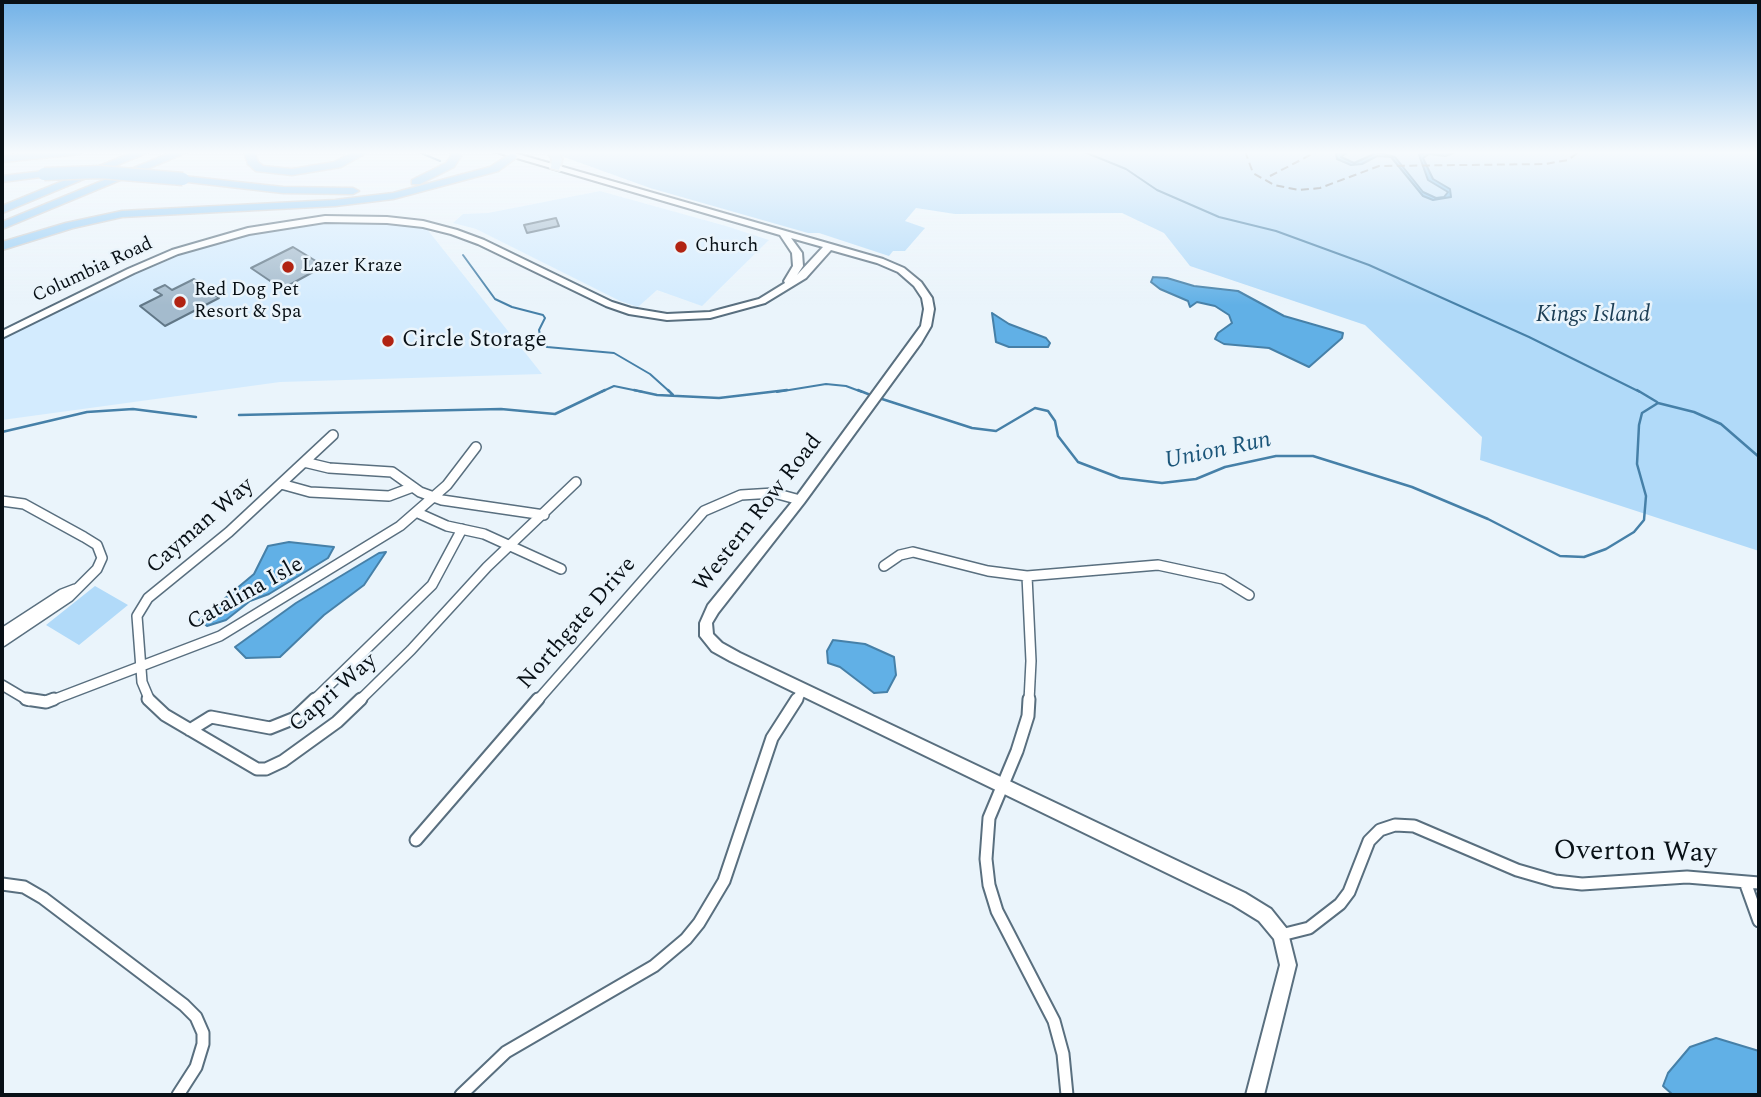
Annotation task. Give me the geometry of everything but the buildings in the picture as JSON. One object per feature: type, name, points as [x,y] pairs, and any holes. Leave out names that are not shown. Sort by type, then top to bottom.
[{"type":"highway","points":[[2,210],[21,202]]},
{"type":"highway","points":[[2,226],[60,202]]},
{"type":"highway","points":[[2,246],[70,225],[122,215],[342,202]]},
{"type":"street","name":"Western Row Road","points":[[675,202],[892,265],[918,284],[924,292],[929,309],[926,326],[899,368],[713,610],[705,629],[706,636],[717,647],[1239,899],[1265,915],[1282,935]]},
{"type":"street","name":"Columbia Road","points":[[2,335],[175,252],[248,230],[325,219],[387,220],[423,224],[454,232],[481,242],[608,304],[667,317],[710,315],[753,305],[787,288],[803,276],[829,246]]},
{"type":"street","points":[[783,233],[797,253],[798,266],[787,288]]},
{"type":"street","name":"Cayman Way","points":[[141,668],[137,616],[142,604],[223,538],[333,435]]},
{"type":"street","name":"Catalina Isle","points":[[2,685],[30,701],[46,702],[141,668],[235,628],[418,513],[455,475],[476,447]]},
{"type":"street","points":[[304,462],[329,468],[392,471],[413,487],[434,498],[544,515]]},
{"type":"street","name":"Capri Way","points":[[141,668],[148,699],[165,715],[250,767],[266,769],[283,761],[337,722],[427,633],[488,567],[576,482]]},
{"type":"street","points":[[281,484],[310,492],[389,496],[413,487]]},
{"type":"street","name":"Northgate Drive","points":[[416,840],[690,524],[712,506],[741,495],[774,493],[800,500]]},
{"type":"street","points":[[2,501],[24,504],[97,545],[102,553],[101,564],[93,575],[69,597],[2,642]]},
{"type":"street","points":[[418,513],[435,522],[484,534],[561,569]]},
{"type":"street","points":[[190,730],[211,718],[270,727],[295,718],[432,585],[462,529]]},
{"type":"street","points":[[884,566],[900,555],[913,552],[988,571],[1027,576],[1158,565],[1223,579],[1249,595]]},
{"type":"street","points":[[1027,576],[1031,695],[1023,737],[992,808],[986,834],[986,859],[989,885],[1006,929],[1054,1021],[1063,1054],[1066,1095]]},
{"type":"street","points":[[2,633],[62,594],[75,589]]},
{"type":"street","points":[[461,1095],[506,1052],[534,1033],[654,966],[686,939],[699,923],[724,881],[765,752],[803,689]]},
{"type":"street","name":"Overton Way","points":[[1282,935],[1316,924],[1340,904],[1349,891],[1369,841],[1380,830],[1395,825],[1414,826],[1517,870],[1555,881],[1582,884],[1687,877],[1759,883]]},
{"type":"street","points":[[1745,882],[1759,921]]},
{"type":"street","points":[[2,884],[24,887],[43,898],[184,1004],[196,1017],[203,1033],[204,1044],[196,1067],[178,1095]]},
{"type":"street","points":[[1255,1095],[1285,983],[1287,955],[1282,935]]},
{"type":"shaded area","points":[[543,202],[640,202],[769,240],[702,306],[657,290],[638,307],[620,301],[476,229],[453,223],[463,214],[488,213]]},
{"type":"shaded area","points":[[325,219],[423,224],[542,374],[280,382],[2,420],[2,335],[131,271],[226,236]]},
{"type":"green space","name":"Kings Island","points":[[700,202],[1759,202],[1759,551],[1480,460],[1482,437],[1365,325],[1190,266],[1164,233],[1122,213],[955,214],[916,208],[905,221],[925,228],[905,251],[893,251],[889,256],[819,233],[808,233]]},
{"type":"green space","points":[[95,586],[128,605],[79,645],[46,625]]},
{"type":"water","points":[[1153,277],[1194,286],[1238,291],[1284,316],[1343,333],[1342,338],[1309,367],[1269,348],[1224,344],[1215,339],[1218,333],[1232,323],[1229,315],[1215,306],[1197,302],[1190,307],[1188,301],[1160,289],[1151,282]]},
{"type":"water","points":[[992,313],[1009,324],[1046,338],[1050,343],[1048,347],[1009,347],[996,342]]},
{"type":"water","points":[[289,542],[334,547],[328,558],[269,594],[250,601],[226,620],[207,626],[199,620],[254,574],[268,546]]},
{"type":"water","points":[[386,552],[364,585],[324,615],[280,657],[246,658],[235,647],[296,603],[379,553]]},
{"type":"water","points":[[833,640],[865,644],[894,657],[896,675],[887,692],[874,693],[840,667],[828,663],[827,651]]},
{"type":"water","points":[[1716,1038],[1759,1051],[1759,1095],[1673,1095],[1663,1086],[1668,1073],[1690,1047]]},
{"type":"waterway","name":"Union Run","points":[[1185,202],[1219,217],[1276,231],[1369,265],[1529,337],[1640,392]]},
{"type":"waterway","name":"Union Run","points":[[463,255],[495,299],[512,307],[543,315],[545,318],[539,330],[541,340],[547,347],[614,353],[650,374],[670,392]]},
{"type":"waterway","name":"Union Run","points":[[777,392],[826,384],[846,386],[862,392]]},
{"type":"waterway","points":[[601,392],[614,386],[643,392]]},
{"type":"waterway","points":[[239,415],[501,409],[555,414],[605,390]]},
{"type":"waterway","name":"Union Run","points":[[634,390],[657,395],[719,398],[787,390]]},
{"type":"waterway","name":"Union Run","points":[[858,390],[873,396]]},
{"type":"waterway","name":"Union Run","points":[[1637,390],[1657,402]]},
{"type":"waterway","name":"Union Run","points":[[670,392],[673,395]]},
{"type":"waterway","name":"Union Run","points":[[879,398],[972,428],[996,431],[1035,408],[1048,411],[1055,421],[1058,436],[1078,462],[1120,478],[1162,483],[1196,479],[1225,467],[1276,456],[1313,456],[1412,487],[1488,519],[1560,556],[1584,557],[1606,549],[1634,532],[1644,520],[1646,496],[1637,464],[1639,425],[1642,413],[1658,403],[1694,412],[1721,424],[1759,457]]},
{"type":"waterway","points":[[2,432],[87,412],[133,409],[196,417]]},
{"type":"place","name":"Church","points":[[681,247]]},
{"type":"place","name":"Lazer Kraze","points":[[288,267]]},
{"type":"place","name":"Red Dog Pet Resort & Spa","points":[[180,302]]},
{"type":"place","name":"Circle Storage","points":[[388,341]]}]
